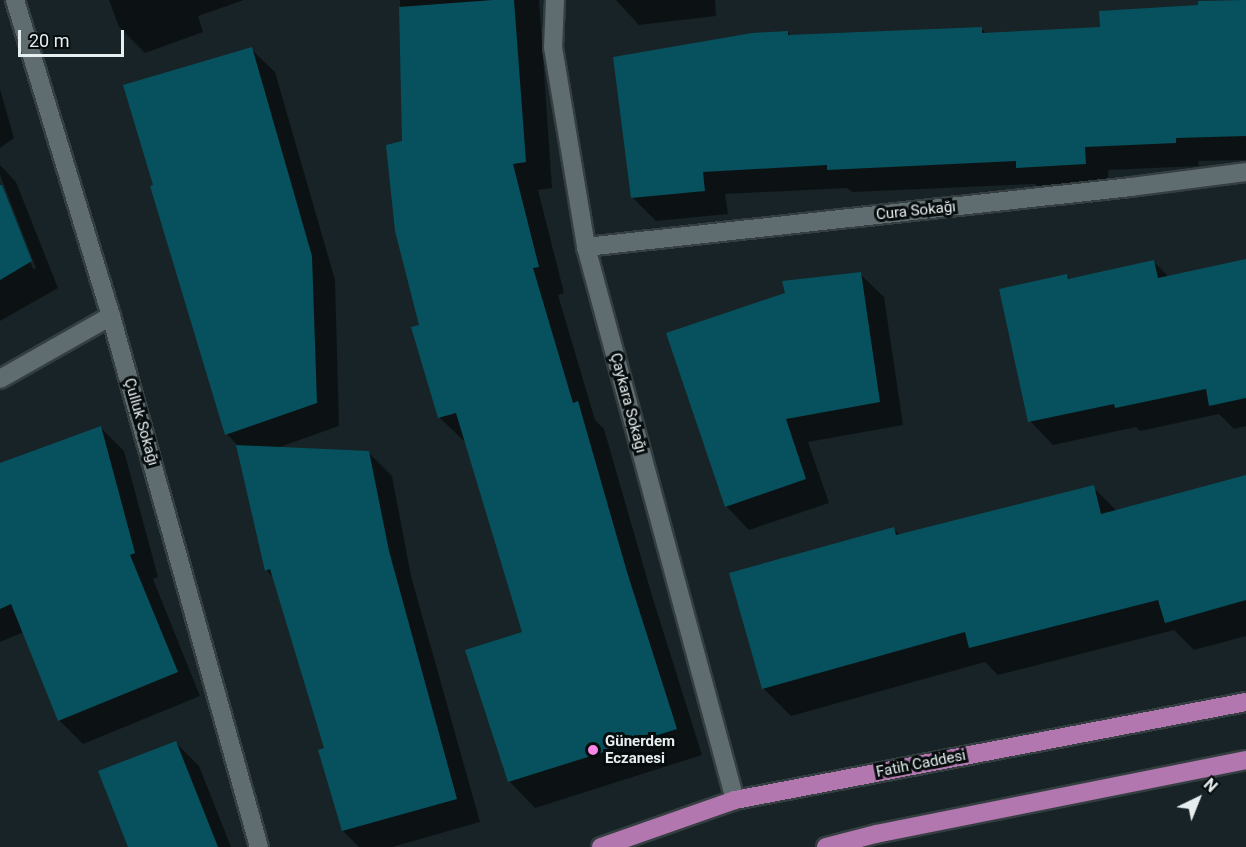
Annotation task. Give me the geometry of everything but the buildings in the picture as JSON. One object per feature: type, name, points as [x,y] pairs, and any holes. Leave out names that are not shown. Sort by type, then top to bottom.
[{"type":"main road","name":"Fatih Caddesi","points":[[601,847],[735,800],[1246,702]]},
{"type":"main road","points":[[826,847],[878,840],[1246,760]]},
{"type":"street","name":"Çulluk Sokağı","points":[[15,0],[111,316],[259,847]]},
{"type":"street","name":"Çaykara Sokağı","points":[[555,0],[553,47],[586,247],[735,800]]},
{"type":"street","name":"Cura Sokağı","points":[[586,247],[1119,189],[1246,172]]},
{"type":"street","points":[[0,379],[111,316]]},
{"type":"place","name":"Günerdem Eczanesi","points":[[593,750]]}]
